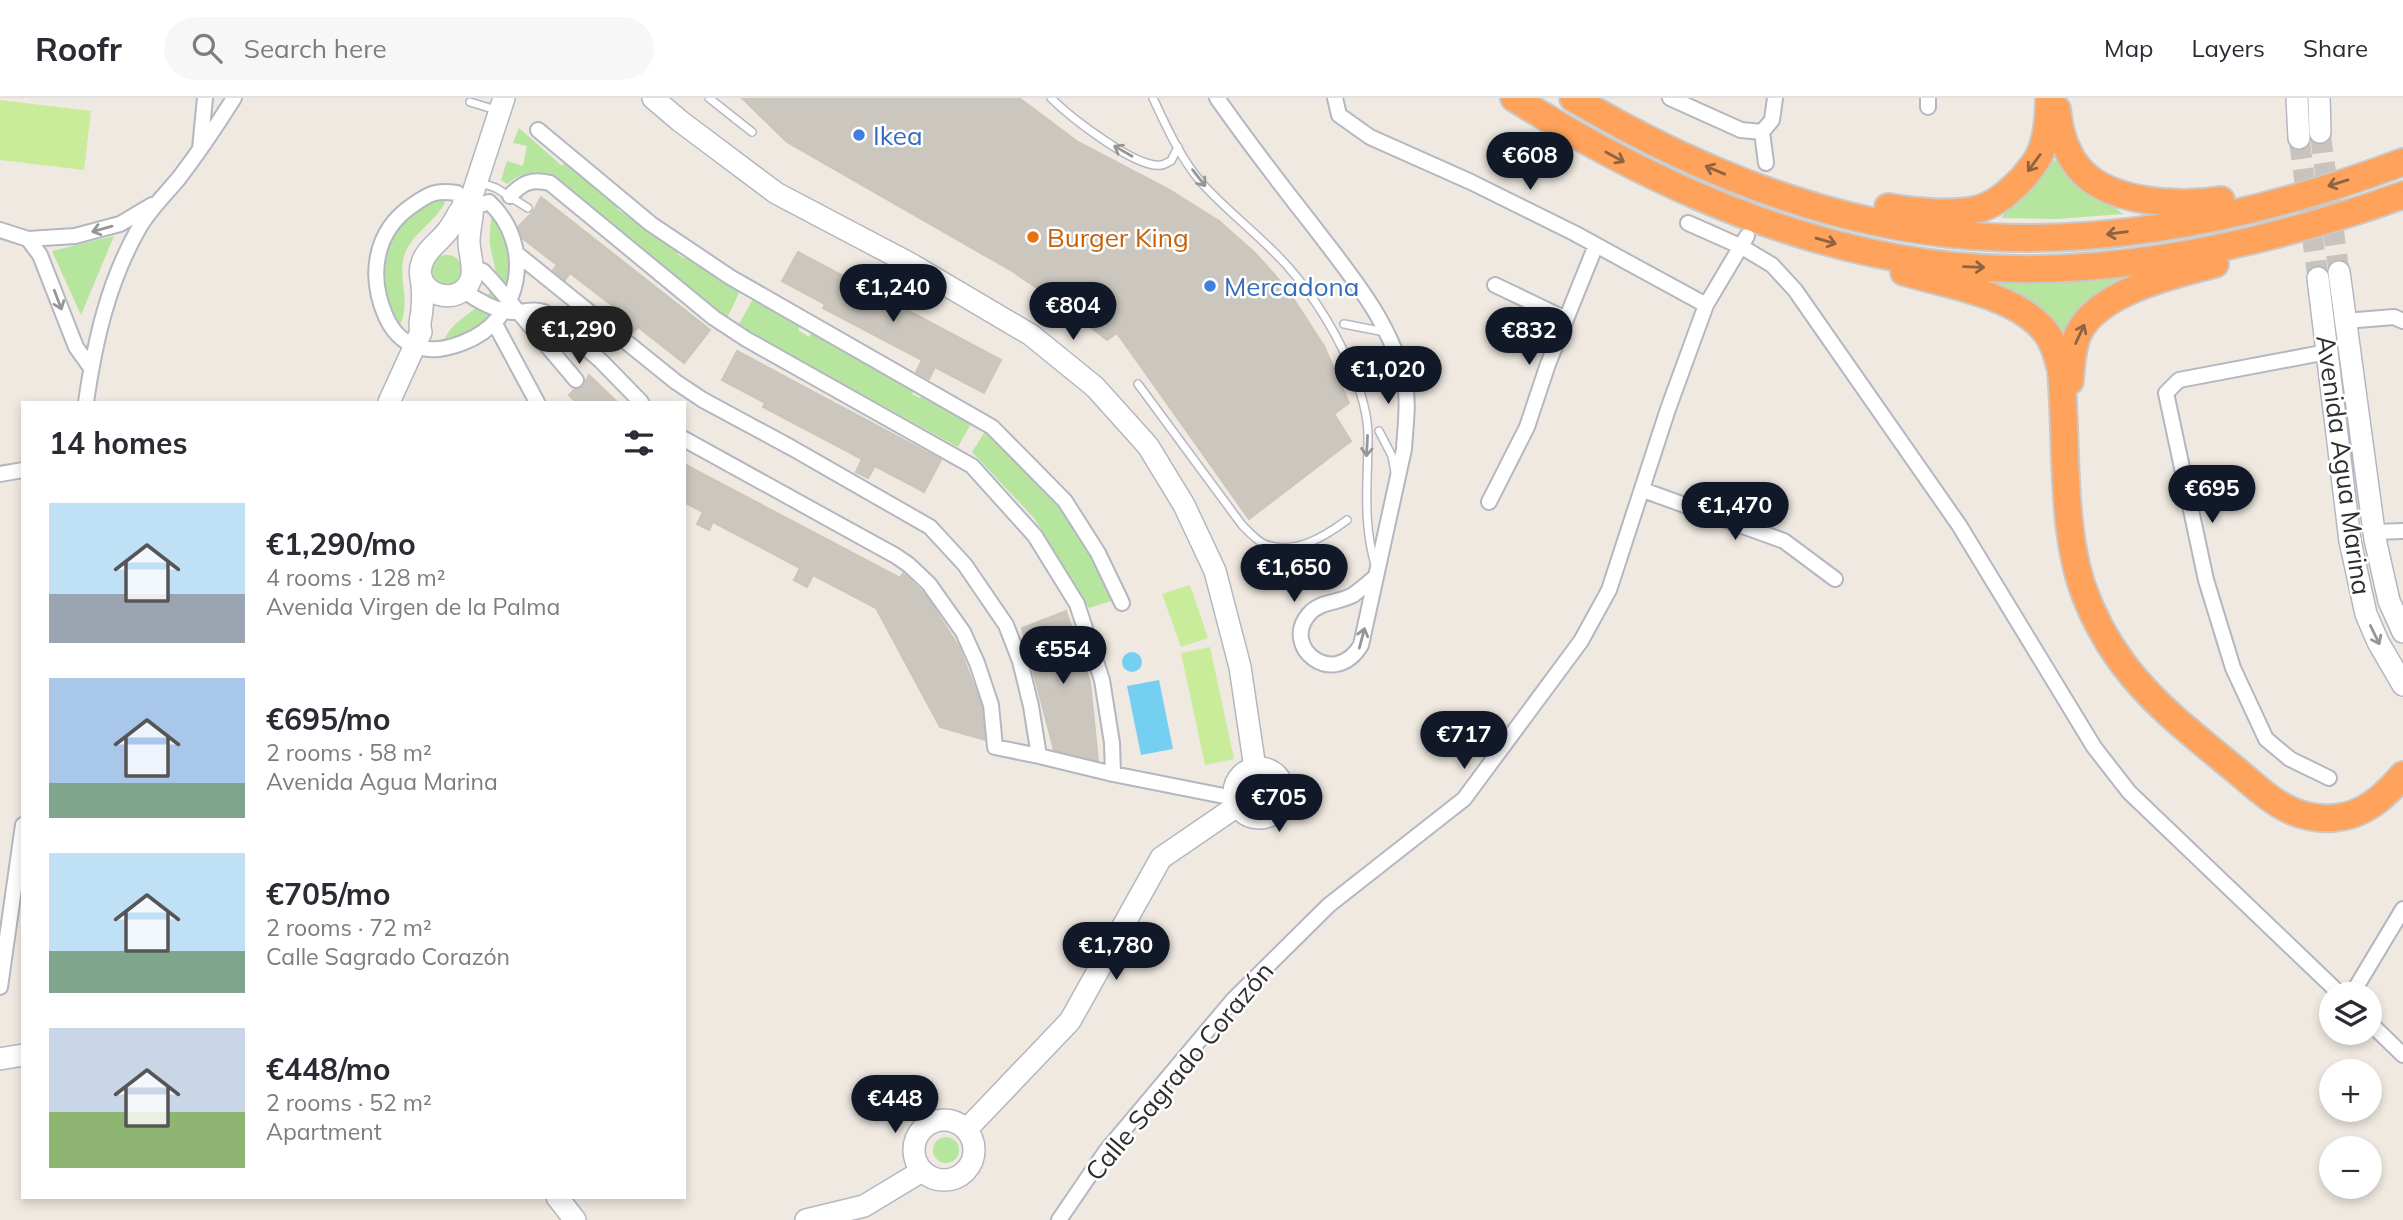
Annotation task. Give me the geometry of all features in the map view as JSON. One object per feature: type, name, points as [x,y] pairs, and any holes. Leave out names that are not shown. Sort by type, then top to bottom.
[{"type":"highway","points":[[1514,98],[1651,176],[1762,222],[1858,250],[1965,267],[2059,269],[2194,253],[2301,228],[2403,195]]},
{"type":"highway","points":[[1573,98],[1692,160],[1778,194],[1882,223],[1950,234],[2040,238],[2089,236],[2172,226],[2292,198],[2403,162]]},
{"type":"highway","points":[[1778,194],[1854,201],[1904,210],[1973,210],[1988,206],[2017,184],[2041,154],[2046,137],[2049,98]]},
{"type":"highway","points":[[2056,98],[2061,136],[2069,155],[2076,166],[2100,187],[2126,197],[2164,203],[2207,202],[2269,194],[2292,198]]},
{"type":"highway","points":[[2066,450],[2073,351],[2079,333],[2088,319],[2118,298],[2147,284],[2267,250],[2284,242],[2301,228]]},
{"type":"highway","points":[[1858,250],[1895,270],[1994,298],[2016,308],[2046,332],[2061,370],[2071,530],[2082,584],[2096,622],[2141,686],[2177,721],[2265,794],[2291,810],[2316,817],[2351,815],[2365,810],[2398,783]]},
{"type":"street","points":[[200,151],[205,98]]},
{"type":"street","points":[[86,401],[91,368],[116,272],[140,225],[200,151],[234,98]]},
{"type":"street","points":[[653,98],[776,193],[909,263],[1031,335],[1095,387],[1148,446],[1185,505],[1215,571],[1240,667],[1255,768]]},
{"type":"street","points":[[1217,98],[1370,299],[1387,332],[1405,385],[1404,449],[1361,645],[1355,655],[1337,665],[1326,665],[1308,655],[1303,645],[1302,624],[1307,615],[1315,608],[1351,596],[1375,574]]},
{"type":"street","points":[[1335,98],[1339,115],[1370,137],[1471,182],[1597,245],[1706,305]]},
{"type":"street","points":[[1670,98],[1741,130],[1762,132]]},
{"type":"street","points":[[1766,163],[1762,132],[1772,120],[1775,98]]},
{"type":"street","points":[[2297,98],[2299,138]]},
{"type":"street","points":[[2319,98],[2320,132]]},
{"type":"street","points":[[389,401],[418,339],[440,311],[471,280],[471,198],[502,104]]},
{"type":"street","points":[[538,131],[651,224],[730,277],[992,427],[1065,501],[1098,553],[1122,603]]},
{"type":"street","points":[[510,196],[529,181],[550,183],[714,318],[746,339],[972,466],[1035,536],[1077,604],[1102,680],[1112,743],[1113,774]]},
{"type":"street","points":[[439,190],[471,198],[489,202],[510,229],[516,253],[511,308],[489,330],[449,348],[432,350],[418,339],[401,339],[382,309],[376,286],[376,264],[382,240],[392,223],[407,209],[432,193],[439,190]]},
{"type":"street","points":[[418,339],[418,326],[422,315],[422,261],[449,230],[471,198]]},
{"type":"street","points":[[0,230],[28,239],[75,236],[120,224],[162,199]]},
{"type":"street","points":[[1688,223],[1744,242],[1772,265],[1795,290],[1959,525],[2094,747],[2114,774],[2129,792],[2327,982]]},
{"type":"street","points":[[28,239],[40,255],[76,347],[91,368]]},
{"type":"street","name":"Calle Sagrado Corazón","points":[[1059,1220],[1106,1151],[1233,1000],[1329,905],[1464,800],[1581,641],[1609,590],[1668,409],[1706,305],[1744,242]]},
{"type":"street","points":[[432,248],[439,245],[456,246],[463,250],[472,265],[483,271],[511,308],[576,380]]},
{"type":"street","points":[[1489,502],[1527,427],[1548,363],[1597,245]]},
{"type":"street","points":[[516,253],[676,382],[703,400],[792,447],[930,527],[965,565],[1006,625],[1020,661],[1039,756]]},
{"type":"street","name":"Avenida Agua Marina","points":[[2339,272],[2374,532],[2389,601],[2403,632]]},
{"type":"street","points":[[421,277],[424,285],[437,295],[445,297],[462,291],[511,308],[544,312],[640,401]]},
{"type":"street","name":"Avenida Agua Marina","points":[[2318,278],[2350,541],[2361,600],[2372,630],[2403,685]]},
{"type":"street","points":[[1495,285],[1566,319]]},
{"type":"street","points":[[2345,321],[2394,317],[2403,321]]},
{"type":"street","points":[[495,324],[536,401]]},
{"type":"street","points":[[2327,352],[2179,380],[2165,393],[2206,580],[2232,668],[2266,738],[2290,759],[2329,778]]},
{"type":"street","points":[[686,440],[909,565],[942,600],[963,632],[991,705],[995,747],[1235,802]]},
{"type":"street","points":[[0,474],[21,470]]},
{"type":"street","points":[[1643,490],[1784,541],[1835,579]]},
{"type":"street","points":[[2374,532],[2403,531]]},
{"type":"street","points":[[1255,768],[1271,772],[1278,777],[1283,792],[1279,808],[1265,817],[1257,818],[1242,812],[1235,802],[1234,790],[1241,775],[1255,768]]},
{"type":"street","points":[[966,1130],[1070,1021],[1161,859],[1235,802]]},
{"type":"street","points":[[0,987],[21,839]]},
{"type":"street","points":[[2359,982],[2403,909]]},
{"type":"street","points":[[2382,1035],[2403,1055]]},
{"type":"street","points":[[0,1059],[21,1055]]},
{"type":"street","points":[[940,1120],[950,1121],[966,1130],[974,1149],[968,1168],[951,1179],[940,1180],[922,1171],[914,1154],[917,1136],[923,1128],[940,1120]]},
{"type":"street","points":[[806,1220],[864,1206],[922,1171]]},
{"type":"street","points":[[559,1199],[575,1220]]},
{"type":"lane","points":[[709,98],[751,132]]},
{"type":"lane","points":[[1051,98],[1089,129],[1124,153],[1143,162],[1160,166],[1171,161],[1178,147]]},
{"type":"lane","points":[[1153,98],[1178,147],[1199,179],[1275,253],[1304,287],[1331,328],[1350,366],[1365,412],[1368,435],[1365,483],[1368,544],[1375,574]]},
{"type":"lane","points":[[470,102],[502,104]]},
{"type":"lane","points":[[471,198],[496,188],[528,208]]},
{"type":"lane","points":[[1344,324],[1387,332]]},
{"type":"lane","points":[[1139,384],[1242,525],[1263,544],[1290,548],[1322,539],[1347,520]]},
{"type":"lane","points":[[1379,431],[1392,456],[1396,480]]},
{"type":"green space","points":[[0,100],[91,111],[84,170],[0,160]]},
{"type":"green space","points":[[519,128],[562,166],[565,161],[619,205],[617,209],[680,248],[677,254],[686,259],[689,253],[741,289],[727,318],[559,180],[546,174],[533,173],[520,176],[507,184],[501,180],[507,161],[523,166],[527,146],[513,143]]},
{"type":"green space","points":[[2058,160],[2123,214],[2058,219],[2001,218],[2047,162]]},
{"type":"green space","points":[[449,194],[439,211],[406,251],[402,269],[404,308],[399,327],[388,308],[382,287],[386,246],[396,228],[410,212],[427,201]]},
{"type":"green space","points":[[492,211],[508,236],[513,264],[509,292],[485,324],[448,342],[444,341],[454,326],[484,300],[494,283],[495,269],[490,241]]},
{"type":"green space","points":[[114,236],[81,315],[52,251]]},
{"type":"green space","points":[[447,255],[458,259],[462,270],[458,281],[447,285],[436,281],[432,270],[436,259]]},
{"type":"green space","points":[[2132,273],[2134,284],[2066,354],[1987,285],[1996,280]]},
{"type":"green space","points":[[754,297],[801,325],[798,330],[809,337],[813,331],[915,388],[912,394],[920,398],[924,392],[973,420],[958,447],[738,326]]},
{"type":"green space","points":[[986,430],[1060,500],[1114,600],[1089,608],[1034,518],[972,452]]},
{"type":"green space","points":[[1190,585],[1208,638],[1181,647],[1162,594]]},
{"type":"green space","points":[[1210,647],[1234,759],[1205,765],[1181,653]]},
{"type":"green space","points":[[1259,780],[1268,784],[1272,793],[1268,802],[1259,806],[1250,802],[1246,793],[1250,784]]},
{"type":"green space","points":[[946,1137],[955,1141],[959,1150],[955,1159],[946,1163],[937,1159],[933,1150],[937,1141]]},
{"type":"water","points":[[1132,652],[1139,655],[1142,662],[1139,669],[1132,672],[1125,669],[1122,662],[1125,655]]},
{"type":"water","points":[[1159,680],[1173,749],[1141,755],[1127,686]]},
{"type":"building","points":[[742,98],[1019,98],[1078,142],[1168,189],[1219,221],[1256,254],[1287,289],[1324,346],[1349,403],[1334,414],[1351,441],[1249,519],[1117,333],[1107,340],[1068,309],[1012,271],[787,142]]},
{"type":"building","points":[[541,197],[710,330],[684,363],[638,327],[632,334],[621,325],[627,317],[570,273],[565,280],[553,270],[557,265],[522,238],[518,227],[533,212]]},
{"type":"building","points":[[798,252],[1001,360],[984,393],[935,367],[929,379],[916,372],[922,360],[823,308],[825,304],[782,281]]},
{"type":"building","points":[[737,351],[941,460],[924,492],[875,466],[868,478],[856,472],[862,459],[763,407],[765,403],[722,380]]},
{"type":"building","points":[[589,375],[616,401],[575,401],[569,395],[575,389],[583,387]]},
{"type":"building","points":[[686,465],[900,578],[903,573],[926,596],[959,647],[982,707],[985,740],[940,727],[876,608],[813,575],[807,587],[794,580],[800,568],[713,522],[709,530],[697,524],[703,512],[686,503]]},
{"type":"building","points":[[1066,611],[1090,682],[1098,761],[1054,750],[1022,628]]},
{"type":"tunnel","points":[[2320,132],[2339,272]]},
{"type":"tunnel","points":[[2299,138],[2318,278]]},
{"type":"place","name":"Ikea","points":[[859,135]]},
{"type":"place","name":"Burger King","points":[[1033,237]]},
{"type":"place","name":"Mercadona","points":[[1210,286]]}]
